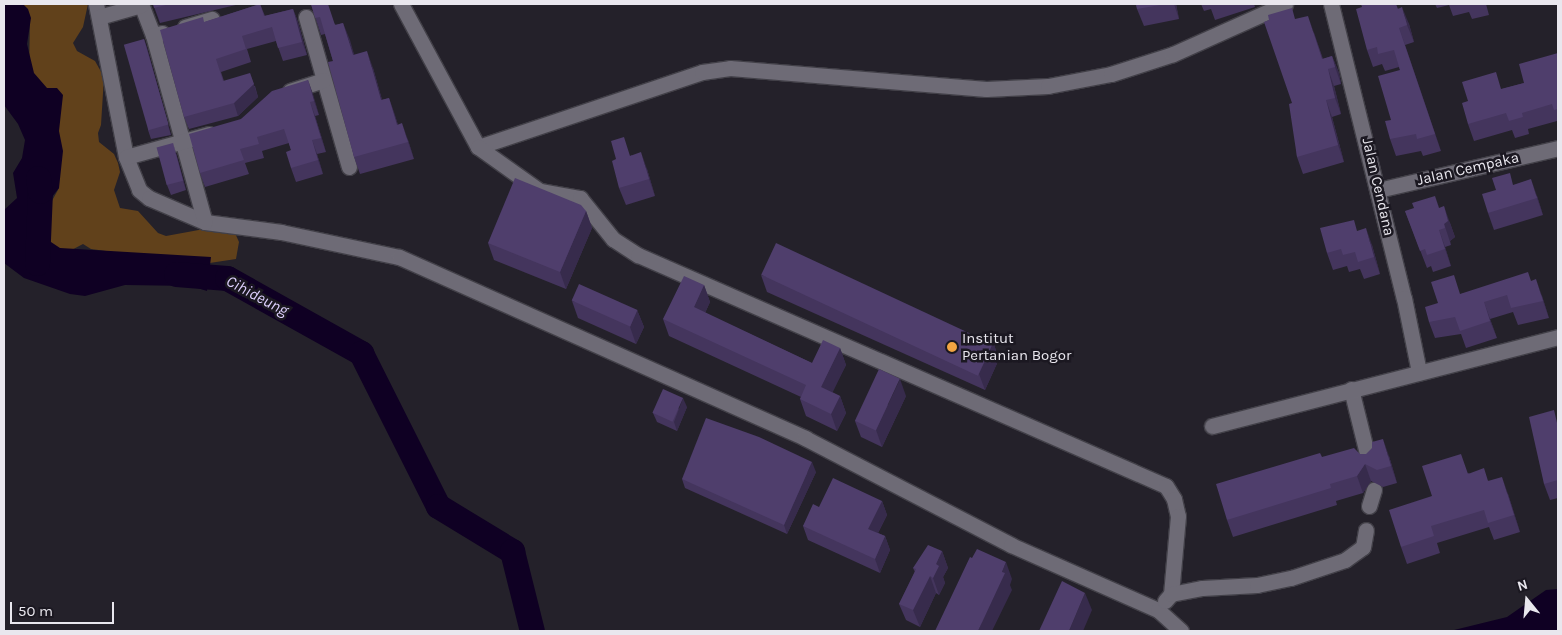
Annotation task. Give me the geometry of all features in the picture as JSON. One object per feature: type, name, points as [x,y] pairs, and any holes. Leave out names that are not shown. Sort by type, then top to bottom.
[{"type":"lane","points":[[402,4],[478,147],[540,191],[580,198],[613,239],[638,255],[1166,486],[1174,498],[1178,516],[1171,594],[1158,610]]},
{"type":"lane","points":[[478,147],[702,72],[730,68],[986,89],[1048,86],[1111,74],[1173,54],[1285,4]]},
{"type":"lane","name":"Jalan Cendana","points":[[1331,4],[1378,190],[1419,372]]},
{"type":"lane","points":[[206,222],[153,35],[141,5],[98,10],[126,156],[134,179],[144,194],[169,209],[206,222],[300,235],[399,257],[805,438],[1011,545],[1158,610],[1181,631]]},
{"type":"lane","points":[[306,17],[350,167]]},
{"type":"lane","points":[[153,35],[212,19]]},
{"type":"lane","points":[[273,96],[323,80]]},
{"type":"lane","points":[[126,156],[228,129]]},
{"type":"lane","name":"Jalan Cempaka","points":[[1378,190],[1558,148]]},
{"type":"lane","points":[[1212,426],[1558,337]]},
{"type":"lane","points":[[1351,389],[1369,462]]},
{"type":"lane","points":[[1369,506],[1374,490]]},
{"type":"lane","points":[[1171,594],[1202,588],[1258,586],[1291,578],[1358,552],[1363,547],[1366,530]]},
{"type":"shaded area","points":[[4,4],[23,4],[28,9],[31,18],[27,44],[34,73],[47,88],[57,88],[63,95],[59,131],[63,151],[59,188],[33,221],[45,238],[60,248],[211,257],[207,291],[191,286],[125,285],[85,296],[70,294],[24,278],[4,263],[4,210],[17,198],[13,173],[22,158],[25,140],[18,124],[4,105]]},
{"type":"shaded area","points":[[22,4],[88,4],[83,27],[73,43],[77,51],[95,61],[104,77],[101,125],[98,133],[99,142],[114,154],[118,163],[120,172],[114,190],[120,208],[138,211],[158,233],[166,236],[215,227],[235,233],[239,242],[236,259],[203,264],[91,249],[83,244],[64,254],[45,238],[42,219],[59,188],[39,94],[29,72],[30,18]]},
{"type":"shaded area","points":[[1558,589],[1558,631],[1450,631],[1507,617],[1546,590]]},
{"type":"building","points":[[153,4],[170,4],[154,8]]},
{"type":"building","points":[[260,4],[264,16],[293,9],[302,42],[278,48],[272,27],[242,36],[246,49],[216,59],[223,81],[250,73],[254,84],[234,103],[184,117],[160,30],[203,17],[204,22]]},
{"type":"building","points":[[311,4],[328,4],[335,25],[343,23],[353,55],[367,51],[381,100],[389,98],[397,125],[402,123],[408,142],[354,157],[328,62],[333,61],[320,17],[315,18]]},
{"type":"building","points":[[1136,4],[1166,4],[1137,9]]},
{"type":"building","points":[[1361,4],[1396,4],[1398,9],[1402,7],[1407,25],[1399,28],[1435,134],[1417,139],[1416,134],[1390,139],[1385,121],[1391,120],[1378,76],[1400,70],[1394,50],[1378,54],[1377,47],[1367,50],[1356,9],[1362,7]]},
{"type":"building","points":[[1292,8],[1295,19],[1308,16],[1322,59],[1332,56],[1335,67],[1328,69],[1335,98],[1326,100],[1338,145],[1297,157],[1289,104],[1292,103],[1264,22],[1269,20],[1268,15]]},
{"type":"building","points":[[144,39],[169,125],[148,130],[124,45]]},
{"type":"building","points":[[1558,53],[1558,109],[1554,110],[1552,104],[1522,113],[1523,117],[1509,121],[1506,113],[1468,124],[1462,103],[1468,101],[1462,82],[1496,72],[1501,89],[1524,83],[1519,64]]},
{"type":"building","points":[[308,80],[314,101],[310,102],[321,138],[312,140],[318,160],[291,168],[286,152],[291,150],[284,129],[257,137],[259,144],[240,149],[244,160],[200,173],[189,134],[241,119],[272,91]]},
{"type":"building","points":[[624,137],[630,156],[641,152],[649,179],[619,188],[612,161],[616,159],[611,141]]},
{"type":"building","points":[[173,143],[183,181],[167,185],[157,147]]},
{"type":"building","points":[[1510,173],[1513,185],[1531,179],[1537,198],[1488,213],[1482,194],[1496,190],[1492,178]]},
{"type":"building","points":[[515,178],[581,205],[586,211],[560,272],[488,243]]},
{"type":"building","points":[[1435,196],[1439,208],[1444,206],[1448,221],[1444,224],[1445,228],[1439,230],[1445,249],[1427,255],[1425,249],[1420,251],[1405,211],[1414,208],[1412,203]]},
{"type":"building","points":[[1354,220],[1357,231],[1366,228],[1374,257],[1358,262],[1355,252],[1343,255],[1341,249],[1327,253],[1320,228]]},
{"type":"building","points":[[776,243],[993,344],[978,376],[761,275]]},
{"type":"building","points":[[1528,272],[1531,281],[1536,279],[1543,301],[1511,308],[1507,295],[1484,302],[1490,321],[1460,331],[1455,317],[1429,322],[1425,307],[1438,303],[1431,282],[1454,275],[1460,294]]},
{"type":"building","points":[[684,276],[704,285],[694,307],[812,363],[823,340],[840,348],[821,387],[840,396],[831,414],[800,399],[806,385],[663,319]]},
{"type":"building","points":[[579,284],[637,310],[630,326],[572,300]]},
{"type":"building","points":[[879,369],[900,379],[876,430],[855,421]]},
{"type":"building","points":[[663,389],[683,398],[673,422],[652,413]]},
{"type":"building","points":[[1554,410],[1558,427],[1558,480],[1544,484],[1529,417]]},
{"type":"building","points":[[706,418],[759,437],[812,462],[784,525],[682,479]]},
{"type":"building","points":[[1383,439],[1391,466],[1377,470],[1365,464],[1357,476],[1330,484],[1331,488],[1227,520],[1216,484],[1320,453],[1322,457],[1354,448],[1360,454],[1366,454],[1372,448],[1372,442]]},
{"type":"building","points":[[1461,454],[1468,474],[1484,468],[1488,481],[1502,477],[1514,515],[1488,523],[1484,510],[1431,526],[1434,536],[1401,547],[1389,510],[1432,496],[1422,466]]},
{"type":"building","points":[[833,478],[882,501],[868,529],[885,536],[875,559],[803,526],[813,504],[819,507]]},
{"type":"building","points":[[928,545],[942,551],[936,564],[939,566],[933,578],[930,576],[913,610],[899,604],[916,569],[913,568]]},
{"type":"building","points":[[977,549],[1006,562],[1002,572],[1005,573],[978,631],[935,631],[970,557],[972,558]]},
{"type":"building","points":[[1062,581],[1085,593],[1069,631],[1039,631]]},
{"type":"waterway","name":"Cihideung","points":[[37,263],[40,191],[38,178]]},
{"type":"waterway","name":"Cihideung","points":[[176,274],[227,278],[361,353],[438,506],[512,551],[532,631]]},
{"type":"place","name":"Institut Pertanian Bogor","points":[[952,347]]}]
